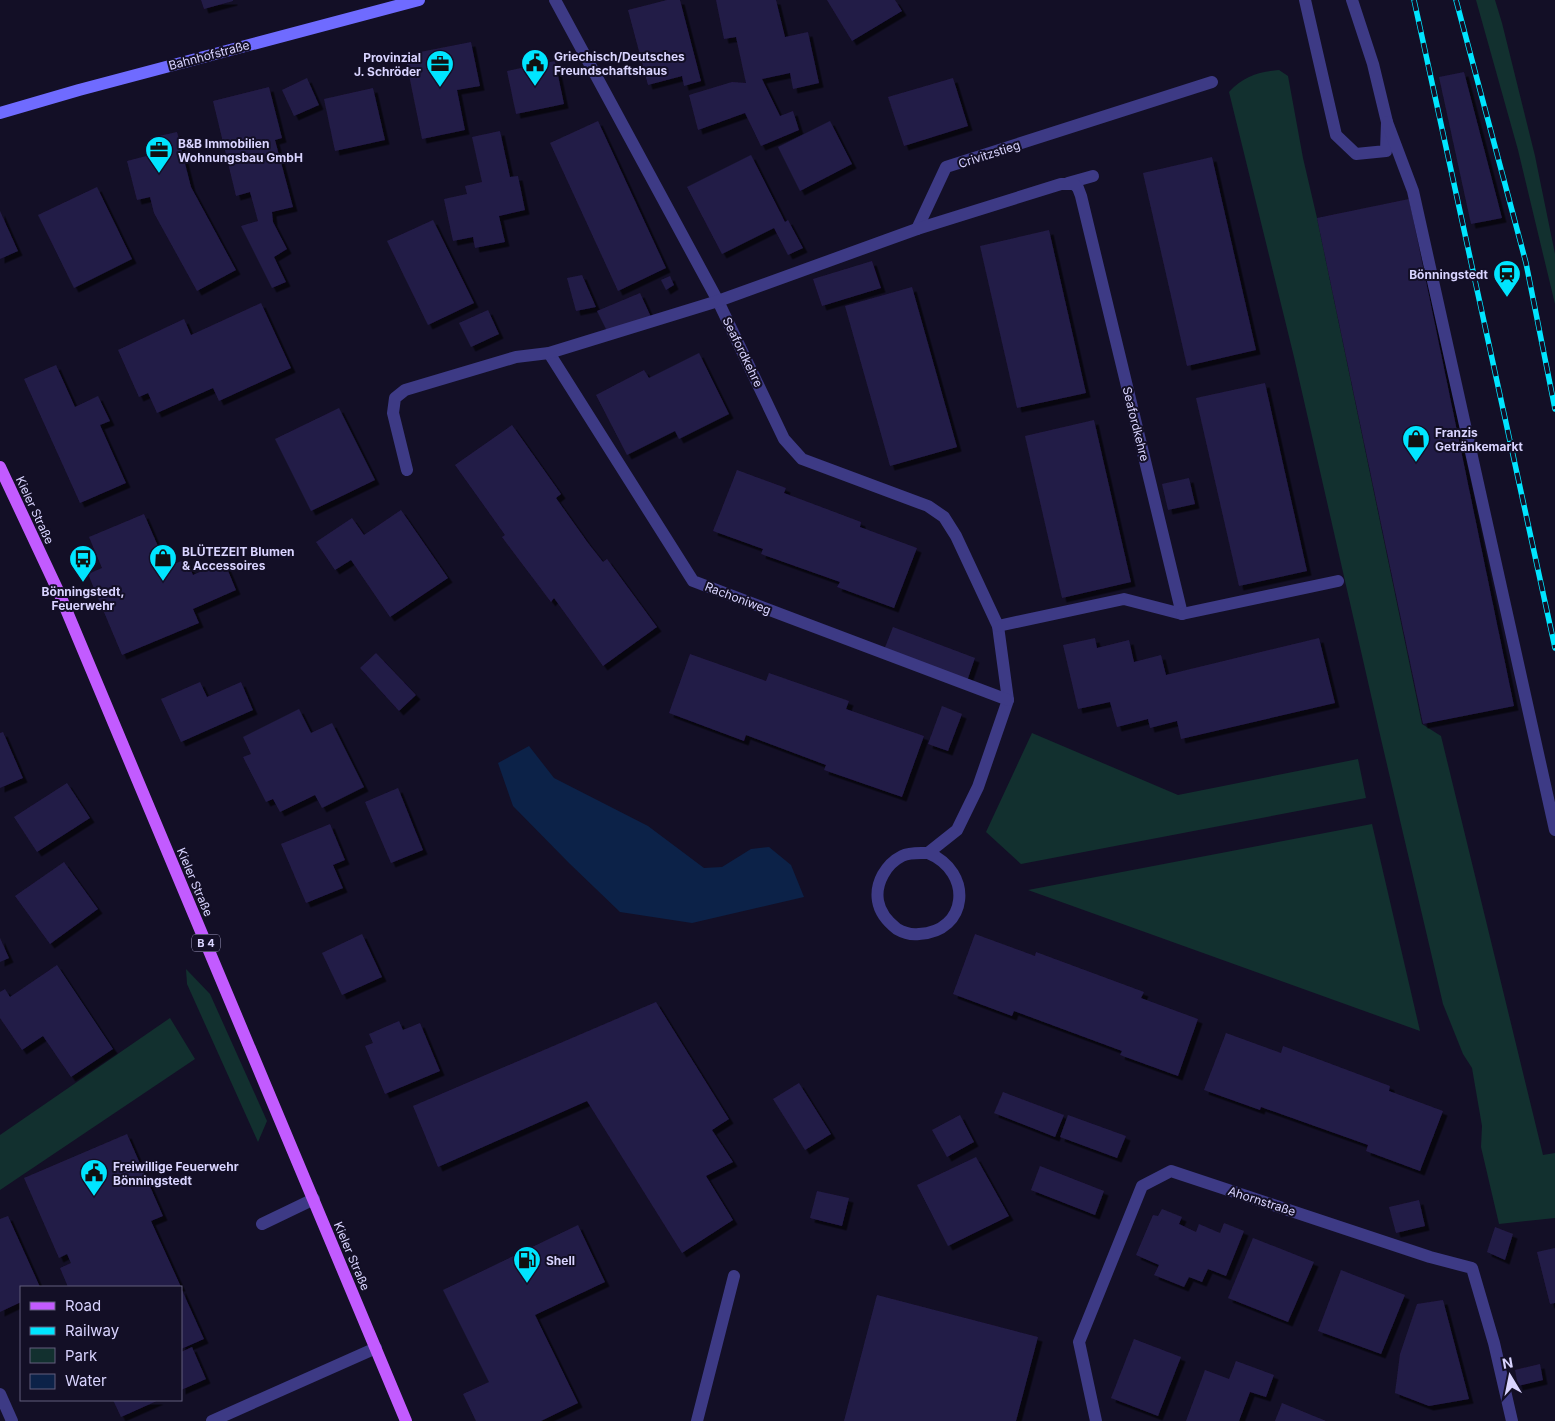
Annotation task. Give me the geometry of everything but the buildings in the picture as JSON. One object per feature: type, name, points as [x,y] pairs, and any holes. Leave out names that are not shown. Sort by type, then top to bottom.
[{"type":"main road","name":"Bahnhofstraße","points":[[0,113],[79,90],[419,0]]},
{"type":"main road","name":"Kieler Straße","points":[[0,467],[60,595],[376,1348],[404,1420]]},
{"type":"street","name":"Seafordkehre","points":[[554,0],[718,301],[784,439],[802,459],[928,506],[944,517],[956,536],[998,626],[1008,700],[978,787],[957,830],[928,853]]},
{"type":"street","points":[[1305,0],[1336,135],[1356,154],[1386,151],[1387,122]]},
{"type":"street","points":[[1352,0],[1373,64],[1387,122],[1413,191],[1555,830]]},
{"type":"street","name":"Crivitzstieg","points":[[917,229],[946,167],[1212,82]]},
{"type":"street","points":[[407,470],[393,413],[395,398],[405,390],[516,357],[549,353],[718,301],[917,229],[1093,176]]},
{"type":"street","name":"Seafordkehre","points":[[1068,183],[1074,184],[1078,188],[1081,196],[1182,614]]},
{"type":"street","name":"Rachoniweg","points":[[549,353],[693,581],[1008,700]]},
{"type":"street","points":[[998,626],[1124,599],[1182,614],[1338,581]]},
{"type":"street","points":[[928,853],[939,858],[949,866],[956,876],[960,888],[960,900],[956,912],[949,923],[939,930],[927,934],[913,935],[901,931],[890,923],[882,912],[878,900],[878,887],[882,874],[902,856],[928,853]]},
{"type":"street","name":"Ahornstraße","points":[[1096,1421],[1079,1342],[1142,1186],[1171,1171],[1430,1257],[1472,1268],[1494,1343],[1512,1421]]},
{"type":"street","points":[[262,1224],[314,1200]]},
{"type":"street","points":[[697,1421],[734,1276]]},
{"type":"street","points":[[212,1421],[376,1348]]},
{"type":"street","points":[[0,1394],[12,1421]]},
{"type":"green space","points":[[1476,0],[1495,0],[1502,23],[1535,156],[1555,254],[1555,304],[1518,150]]},
{"type":"green space","points":[[1279,70],[1288,76],[1303,158],[1422,724],[1441,736],[1543,1155],[1555,1153],[1555,1218],[1499,1224],[1481,1147],[1482,1126],[1472,1068],[1463,1054],[1443,1004],[1294,357],[1229,92],[1240,82],[1252,76]]},
{"type":"green space","points":[[1032,733],[1178,795],[1358,759],[1366,798],[1021,864],[986,832]]},
{"type":"green space","points":[[1372,824],[1420,1031],[1028,890]]},
{"type":"green space","points":[[186,969],[210,994],[267,1121],[258,1142],[187,984]]},
{"type":"green space","points":[[170,1018],[195,1059],[0,1190],[0,1135]]},
{"type":"water","points":[[529,746],[554,778],[648,826],[704,868],[722,867],[751,849],[769,847],[791,865],[804,897],[692,923],[620,912],[513,806],[498,763]]},
{"type":"railway","points":[[1414,0],[1555,648]]},
{"type":"railway","points":[[1456,0],[1526,263],[1555,409]]},
{"type":"place","name":"Griechisch/Deutsches Freundschaftshaus","points":[[535,87]]},
{"type":"place","name":"Provinzial J. Schröder","points":[[440,88]]},
{"type":"place","name":"B&B Immobilien Wohnungsbau GmbH","points":[[159,174]]},
{"type":"place","name":"Bönningstedt","points":[[1507,298]]},
{"type":"place","name":"Franzis Getränkemarkt","points":[[1416,463]]},
{"type":"place","name":"BLÜTEZEIT Blumen & Accessoires","points":[[163,582]]},
{"type":"place","name":"Bönningstedt, Feuerwehr","points":[[83,583]]},
{"type":"place","name":"Freiwillige Feuerwehr Bönningstedt","points":[[94,1197]]},
{"type":"place","name":"Shell","points":[[527,1284]]}]
